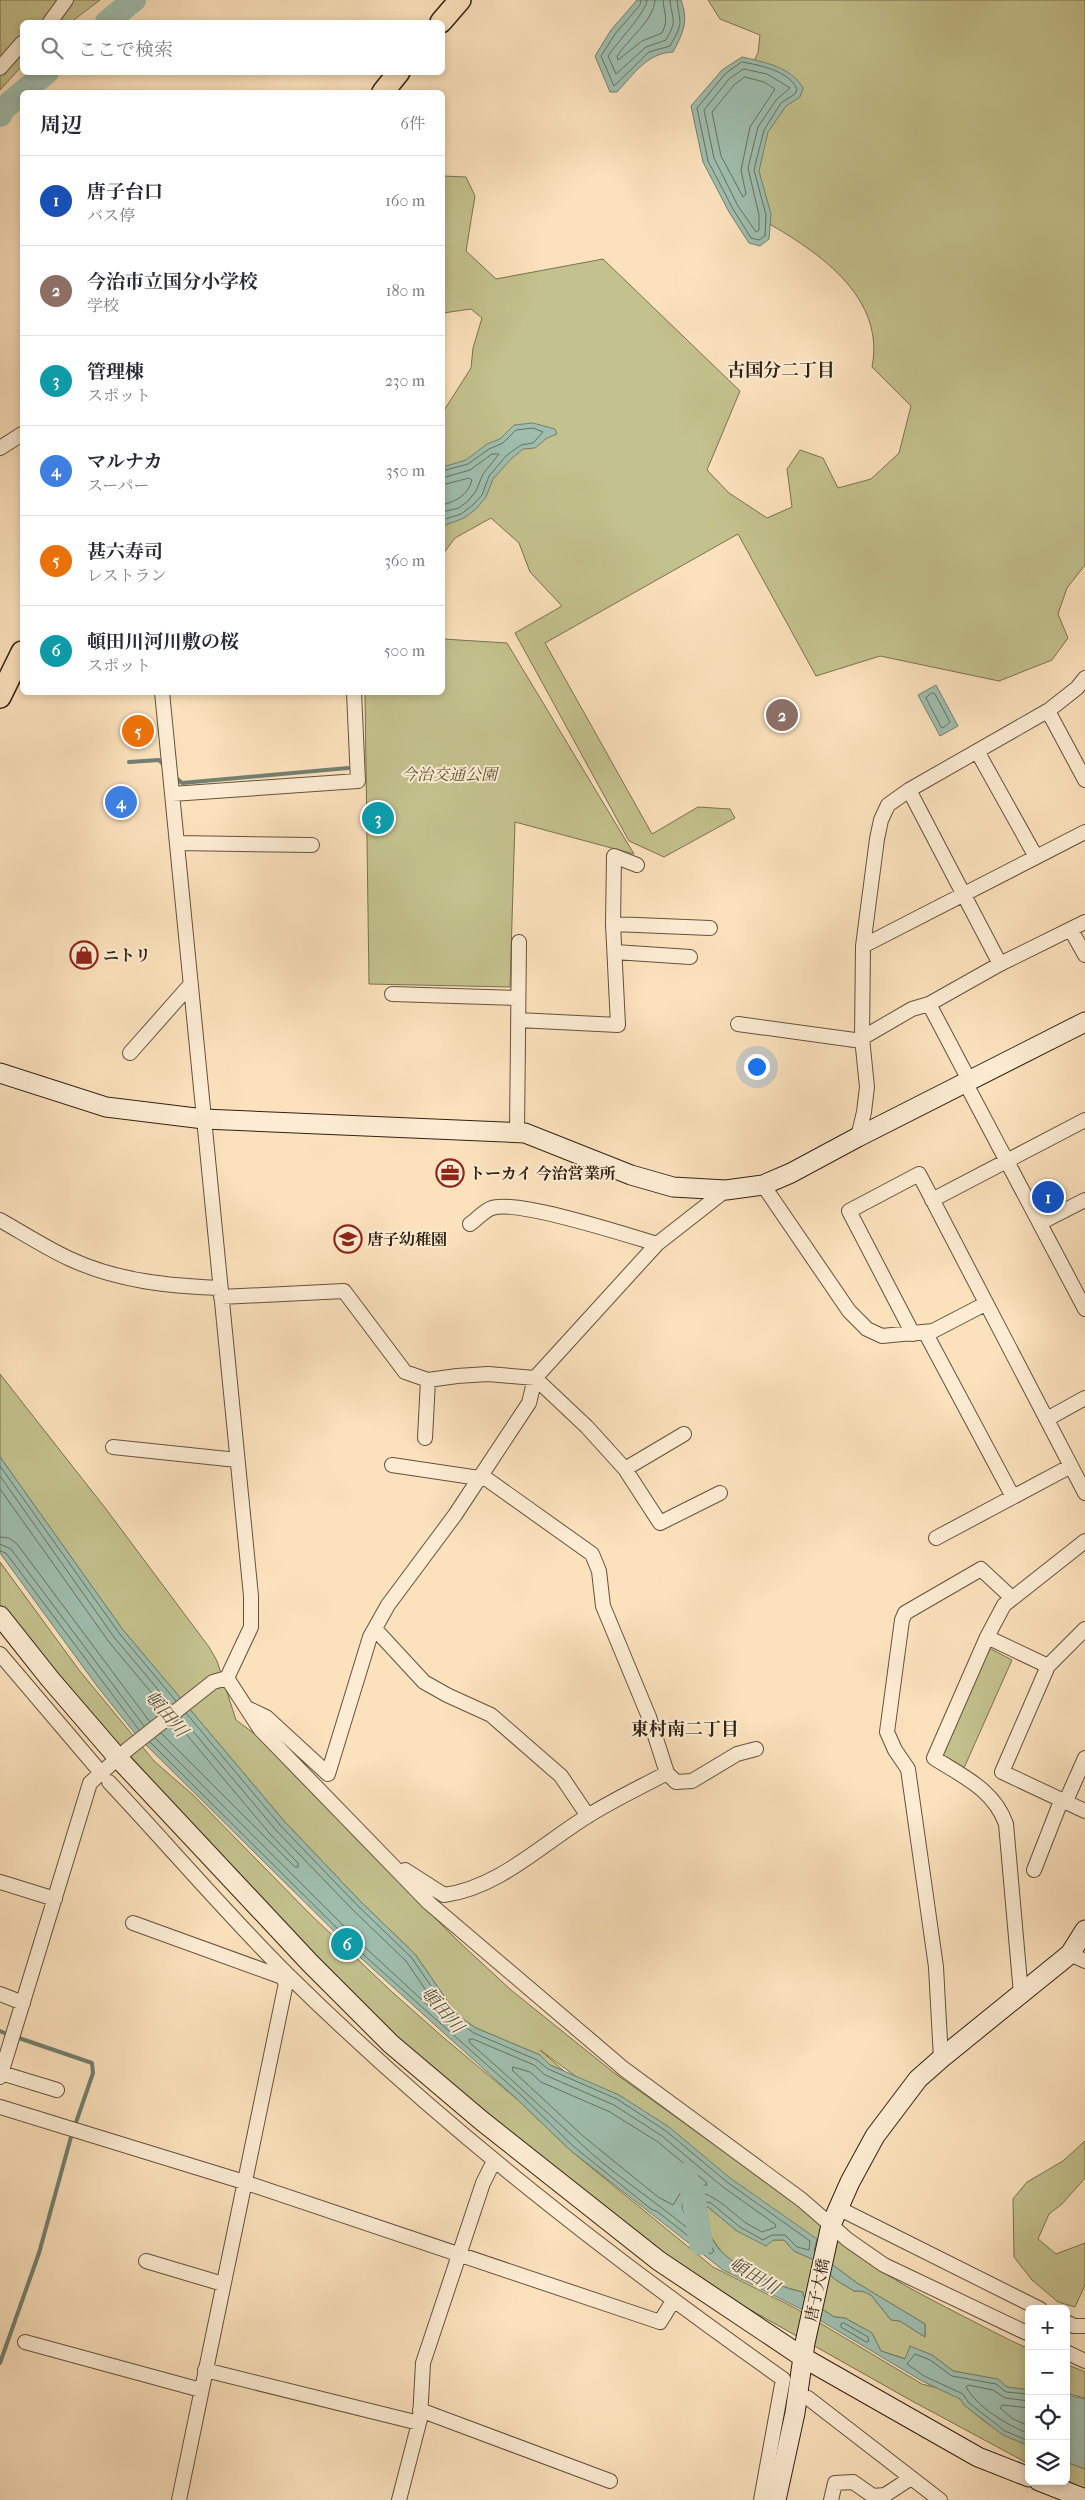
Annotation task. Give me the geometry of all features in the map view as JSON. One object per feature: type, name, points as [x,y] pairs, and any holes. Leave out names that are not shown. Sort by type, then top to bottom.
[{"type":"main road","points":[[443,20],[460,0]]},
{"type":"main road","points":[[385,90],[397,75]]},
{"type":"main road","points":[[0,697],[20,656]]},
{"type":"street","points":[[51,20],[66,0]]},
{"type":"street","points":[[0,68],[20,45]]},
{"type":"street","points":[[0,448],[20,435]]},
{"type":"street","points":[[858,1136],[864,1112],[867,1087],[862,1040],[863,946],[881,820],[888,804],[909,790],[1048,711],[1077,688],[1085,678]]},
{"type":"street","points":[[57,2090],[1,2075],[90,1783],[212,1682],[227,1678],[252,1628],[251,1596],[162,695]]},
{"type":"street","points":[[172,794],[358,781],[354,695]]},
{"type":"street","points":[[1048,711],[1085,780]]},
{"type":"street","points":[[977,751],[1036,857]]},
{"type":"street","points":[[909,790],[1000,964]]},
{"type":"street","points":[[863,946],[1085,832]]},
{"type":"street","points":[[177,843],[312,845]]},
{"type":"street","points":[[518,1020],[618,1025],[613,924],[614,856],[637,865]]},
{"type":"street","points":[[738,1024],[862,1040],[912,1009],[929,1004],[1000,964],[1085,922]]},
{"type":"street","points":[[613,924],[710,928]]},
{"type":"street","points":[[1071,930],[1085,955]]},
{"type":"street","points":[[517,1133],[518,942]]},
{"type":"street","points":[[615,952],[690,957]]},
{"type":"street","points":[[130,1053],[191,984]]},
{"type":"street","points":[[392,994],[518,998]]},
{"type":"street","points":[[929,1004],[1085,1309]]},
{"type":"street","points":[[0,1073],[106,1107],[204,1119],[525,1133],[631,1175],[673,1187],[726,1190],[763,1185],[791,1173],[858,1136],[1085,1022]]},
{"type":"street","points":[[932,1200],[1085,1120]]},
{"type":"street","points":[[1013,1496],[849,1211],[919,1174],[1085,1494]]},
{"type":"street","points":[[763,1185],[849,1310],[867,1329],[882,1336],[933,1331],[985,1304]]},
{"type":"street","points":[[248,1709],[266,1717],[328,1774],[375,1630],[388,1605],[480,1476],[528,1403],[534,1378],[656,1244],[726,1190]]},
{"type":"street","points":[[1040,1223],[1085,1200]]},
{"type":"street","points":[[470,1224],[492,1208],[515,1207],[589,1224],[656,1244]]},
{"type":"street","points":[[0,1220],[70,1259],[114,1274],[164,1286],[220,1292],[344,1291],[405,1372],[428,1380],[488,1374],[534,1378],[587,1427],[625,1469],[660,1523],[720,1492]]},
{"type":"street","points":[[425,1438],[428,1380]]},
{"type":"street","points":[[1047,1419],[1085,1398]]},
{"type":"street","points":[[625,1469],[684,1434]]},
{"type":"street","points":[[113,1447],[237,1460]]},
{"type":"street","points":[[392,1466],[480,1476],[592,1554],[599,1571],[603,1606],[649,1717],[667,1774],[676,1782],[692,1781],[737,1754],[756,1749]]},
{"type":"street","points":[[936,1538],[1071,1466]]},
{"type":"street","points":[[1021,1994],[1006,1824],[1002,1812],[995,1800],[982,1789],[934,1758],[987,1637],[1004,1605],[1085,1541]]},
{"type":"street","points":[[940,2059],[935,1958],[908,1770],[895,1750],[888,1732],[902,1620],[904,1613],[981,1569],[1012,1598]]},
{"type":"street","points":[[0,1616],[310,1963],[391,2044],[482,2121],[659,2261],[978,2458],[1025,2476]]},
{"type":"street","points":[[1085,1629],[1048,1666],[1002,1772],[1085,1811]]},
{"type":"street","points":[[375,1630],[424,1682],[491,1715],[561,1776],[588,1816]]},
{"type":"street","points":[[987,1637],[1048,1666]]},
{"type":"street","points":[[0,1654],[97,1768]]},
{"type":"street","points":[[227,1678],[260,1729],[429,1903],[624,2069],[802,2200],[830,2231],[848,2240],[884,2265],[1025,2332]]},
{"type":"street","points":[[1034,1870],[1063,1802],[1085,1758]]},
{"type":"street","points":[[385,1858],[444,1895],[464,1892],[490,1881],[588,1816],[667,1774]]},
{"type":"street","points":[[110,1782],[263,1947],[345,2028],[494,2161],[673,2301],[786,2381],[761,2500]]},
{"type":"street","points":[[0,1882],[55,1900]]},
{"type":"street","points":[[133,1923],[282,1977]]},
{"type":"street","name":"唐子大橋","points":[[776,2500],[830,2231],[850,2182],[875,2136],[918,2079],[1021,1994],[1077,1958],[1085,1930]]},
{"type":"street","points":[[179,2500],[286,1983],[263,1947]]},
{"type":"street","points":[[0,1994],[23,2003]]},
{"type":"street","points":[[0,2107],[244,2182],[660,2322],[673,2301]]},
{"type":"street","points":[[399,2500],[419,2416],[423,2364],[483,2183],[494,2161]]},
{"type":"street","points":[[838,2208],[1032,2305]]},
{"type":"street","points":[[146,2261],[223,2284]]},
{"type":"street","points":[[1070,2324],[1085,2326]]},
{"type":"street","points":[[26,2342],[201,2390]]},
{"type":"street","points":[[1070,2354],[1085,2361]]},
{"type":"street","points":[[205,2370],[419,2416],[610,2482]]},
{"type":"street","points":[[808,2398],[940,2500]]},
{"type":"street","points":[[831,2500],[835,2483],[853,2482],[874,2496],[885,2495],[911,2478]]},
{"type":"street","points":[[1049,2485],[1085,2499]]},
{"type":"green space","points":[[0,0],[100,0],[74,20],[20,20],[20,68],[0,90]]},
{"type":"green space","points":[[708,0],[1085,0],[1085,565],[1067,588],[1058,614],[1068,638],[1052,660],[999,681],[880,656],[816,676],[738,534],[545,643],[652,834],[698,807],[730,809],[735,818],[664,857],[629,841],[515,633],[562,606],[530,572],[519,543],[491,518],[455,538],[445,551],[445,409],[471,368],[473,348],[482,318],[471,309],[445,313],[445,176],[466,177],[475,196],[466,251],[496,279],[603,259],[740,391],[707,470],[729,493],[767,518],[792,507],[787,469],[800,450],[823,458],[838,488],[871,479],[899,453],[911,406],[872,367],[873,340],[867,315],[855,293],[838,273],[817,255],[795,239],[750,213],[729,110],[758,53],[760,35],[720,19]]},
{"type":"green space","name":"今治交通公園","points":[[445,639],[507,643],[634,854],[515,822],[510,987],[369,984],[365,695],[445,695]]},
{"type":"green space","points":[[0,1374],[106,1509],[209,1647],[217,1661],[236,1720],[263,1740],[366,1849],[457,1940],[511,1990],[613,2072],[803,2208],[819,2225],[855,2254],[915,2291],[1025,2347],[1025,2389],[1007,2387],[995,2379],[953,2371],[932,2355],[910,2347],[906,2359],[881,2351],[872,2333],[845,2318],[834,2317],[803,2296],[803,2292],[780,2286],[735,2264],[718,2247],[694,2207],[708,2207],[737,2231],[773,2240],[784,2240],[794,2251],[812,2259],[836,2280],[854,2291],[862,2291],[871,2295],[891,2320],[900,2321],[925,2337],[925,2324],[857,2283],[540,2050],[564,2071],[550,2065],[540,2055],[476,2028],[457,2015],[415,1954],[361,1902],[284,1821],[123,1630],[0,1457]]},
{"type":"green space","points":[[0,1562],[79,1670],[154,1761],[193,1795],[311,1915],[391,1991],[518,2100],[570,2150],[713,2267],[795,2308],[922,2384],[956,2393],[980,2418],[1008,2436],[1025,2444],[1025,2462],[912,2401],[724,2295],[640,2236],[522,2145],[378,2022],[90,1718],[0,1607]]},
{"type":"green space","points":[[989,1648],[1012,1660],[964,1768],[942,1755]]},
{"type":"green space","points":[[1085,2141],[1085,2178],[1062,2204],[1049,2214],[1038,2239],[1056,2254],[1085,2243],[1085,2285],[1075,2307],[1058,2302],[1032,2280],[1014,2257],[1013,2199],[1027,2182],[1063,2161]]},
{"type":"green space","points":[[1070,2366],[1085,2372],[1085,2398],[1070,2394]]},
{"type":"green space","points":[[1070,2463],[1085,2469],[1085,2489],[1070,2482]]},
{"type":"water","points":[[637,0],[681,0],[685,14],[684,27],[673,52],[664,53],[648,60],[617,92],[610,92],[595,56],[611,30]]},
{"type":"water","points":[[742,57],[768,63],[784,70],[792,75],[803,88],[800,97],[786,106],[768,132],[759,171],[771,214],[769,239],[760,246],[749,243],[729,212],[703,162],[691,106],[722,70]]},
{"type":"water","points":[[533,423],[555,429],[557,434],[547,438],[535,448],[523,449],[493,479],[486,497],[476,509],[464,518],[445,525],[445,466],[466,460],[487,444],[500,439],[514,425]]},
{"type":"water","points":[[936,685],[958,726],[940,736],[918,695]]},
{"type":"water","points":[[0,1457],[123,1630],[284,1821],[361,1902],[415,1954],[457,2015],[476,2028],[540,2055],[550,2065],[619,2095],[669,2127],[730,2178],[817,2239],[814,2251],[857,2283],[925,2324],[925,2337],[900,2321],[891,2320],[871,2295],[862,2291],[854,2291],[836,2280],[812,2259],[794,2251],[784,2240],[773,2240],[766,2246],[737,2231],[708,2207],[694,2203],[694,2208],[718,2248],[735,2262],[758,2276],[803,2292],[803,2296],[834,2317],[845,2318],[872,2333],[881,2351],[905,2359],[910,2346],[932,2355],[953,2371],[998,2379],[1007,2387],[1025,2389],[1025,2444],[1003,2435],[965,2406],[960,2399],[922,2381],[801,2309],[723,2270],[570,2150],[518,2100],[363,1960],[137,1736],[97,1686],[0,1553]]},
{"type":"water","points":[[1070,2396],[1085,2399],[1085,2469],[1070,2463]]},
{"type":"waterway","points":[[109,20],[134,0]]},
{"type":"waterway","points":[[25,90],[43,75]]},
{"type":"waterway","points":[[0,115],[4,108],[20,95]]},
{"type":"waterway","points":[[129,762],[159,760],[164,765]]},
{"type":"waterway","points":[[174,776],[182,783],[348,768]]},
{"type":"waterway","points":[[0,2031],[9,2035]]},
{"type":"waterway","points":[[0,2363],[39,2253],[71,2137],[93,2073],[92,2063],[16,2037]]},
{"type":"waterway","name":"頓田川","points":[[684,2175],[692,2189],[701,2243]]},
{"type":"place","name":"今治市立国分小学校","points":[[782,715]]},
{"type":"place","name":"甚六寿司","points":[[138,731]]},
{"type":"place","name":"マルナカ","points":[[121,802]]},
{"type":"place","name":"管理棟","points":[[378,818]]},
{"type":"place","name":"ニトリ","points":[[84,955]]},
{"type":"place","name":"トーカイ 今治営業所","points":[[450,1173]]},
{"type":"place","name":"唐子台口","points":[[1048,1197]]},
{"type":"place","name":"唐子幼稚園","points":[[348,1239]]},
{"type":"place","name":"頓田川河川敷の桜","points":[[347,1944]]},
{"type":"district","name":"古国分二丁目","points":[[781,370]]},
{"type":"district","name":"東村南二丁目","points":[[685,1729]]}]
